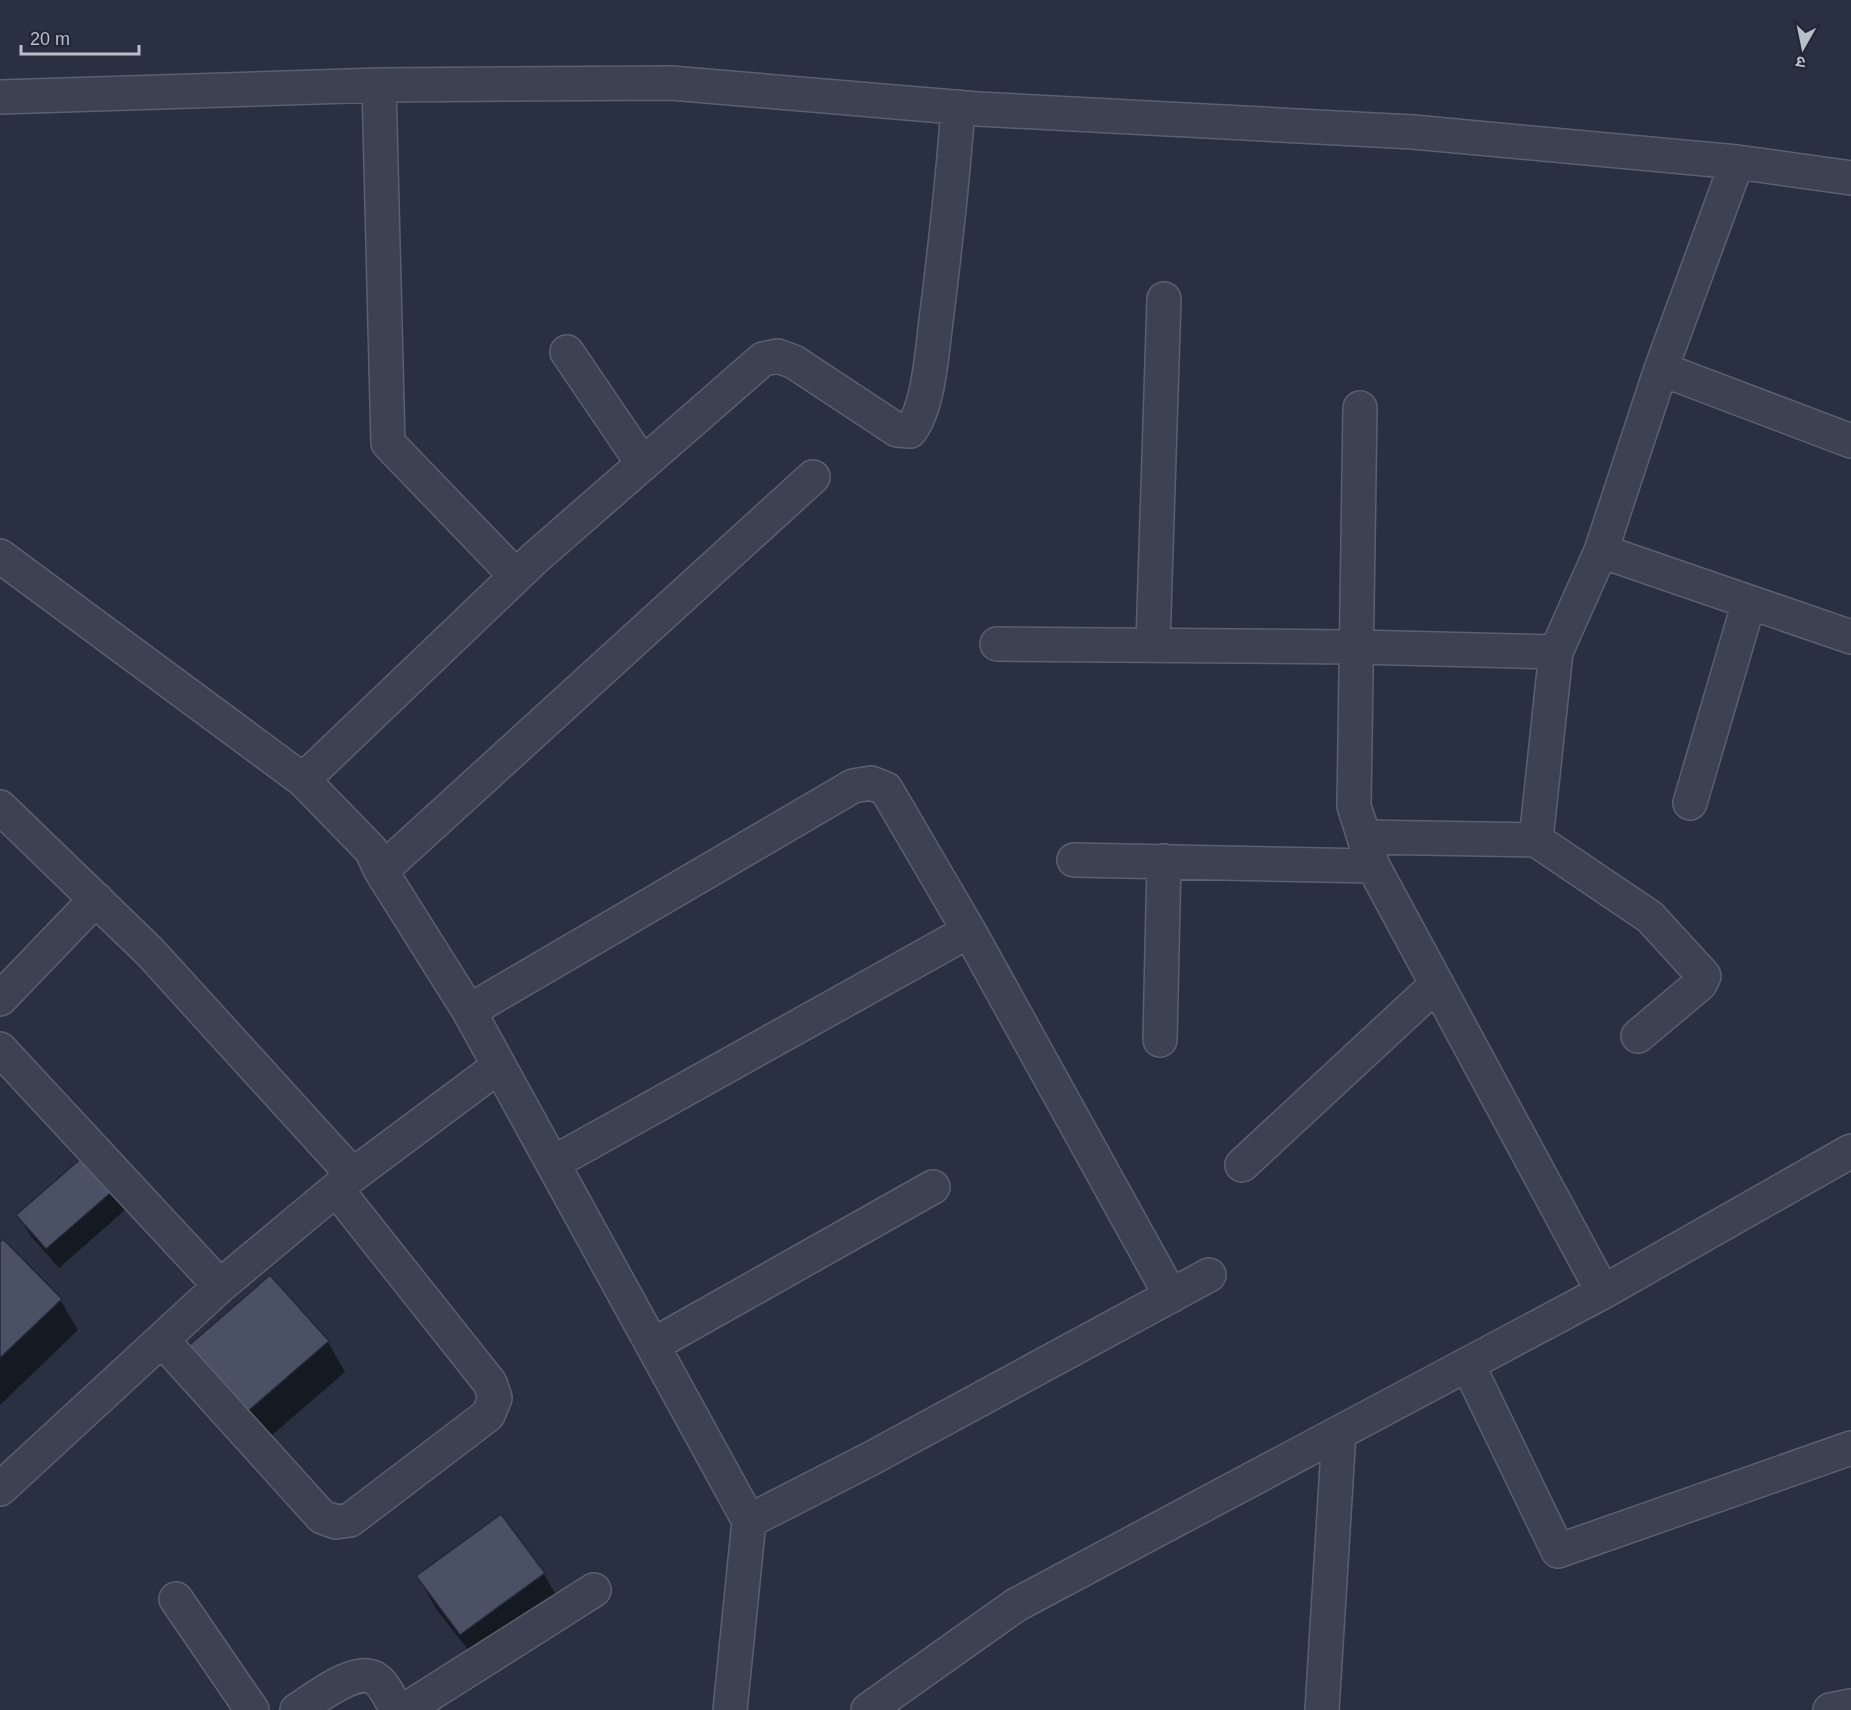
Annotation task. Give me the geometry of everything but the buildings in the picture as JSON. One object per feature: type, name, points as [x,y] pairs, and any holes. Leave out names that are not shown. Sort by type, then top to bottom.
[{"type":"street","points":[[0,97],[379,85],[671,83],[958,107],[1413,132],[1737,162],[1851,178]]},
{"type":"street","points":[[379,85],[388,443],[516,576]]},
{"type":"street","points":[[303,780],[516,576],[763,359],[778,356],[794,362],[897,430],[910,431],[918,420],[931,353],[952,191],[958,107]]},
{"type":"street","points":[[1536,840],[1556,652],[1601,551],[1661,369],[1737,162]]},
{"type":"street","points":[[1153,644],[1164,299]]},
{"type":"street","points":[[567,352],[643,464]]},
{"type":"street","points":[[1661,369],[1851,441]]},
{"type":"street","points":[[1360,408],[1354,806],[1369,852],[1437,984],[1603,1292]]},
{"type":"street","points":[[381,871],[813,477]]},
{"type":"street","points":[[1601,551],[1851,637]]},
{"type":"street","points":[[0,556],[303,780],[371,850],[381,871],[468,1011],[499,1066],[749,1521],[730,1710]]},
{"type":"street","points":[[1690,803],[1749,602]]},
{"type":"street","points":[[997,644],[1153,644],[1556,652]]},
{"type":"street","points":[[468,1011],[853,786],[871,783],[886,789],[969,930],[1171,1296]]},
{"type":"street","points":[[0,807],[150,952],[345,1182],[490,1383],[495,1398],[488,1416],[350,1520],[336,1522],[322,1517],[162,1340]]},
{"type":"street","points":[[1074,860],[1164,861],[1369,852],[1536,840],[1650,917],[1701,970],[1704,976],[1700,984],[1638,1036]]},
{"type":"street","points":[[1160,1040],[1164,861]]},
{"type":"street","points":[[0,999],[96,900]]},
{"type":"street","points":[[553,1162],[969,930]]},
{"type":"street","points":[[1242,1165],[1437,984]]},
{"type":"street","points":[[0,1049],[220,1286]]},
{"type":"street","points":[[0,1489],[220,1286],[345,1182],[499,1066]]},
{"type":"street","points":[[867,1710],[1016,1605],[1603,1292],[1851,1151]]},
{"type":"street","points":[[653,1345],[933,1187]]},
{"type":"street","points":[[749,1521],[870,1459],[1209,1275]]},
{"type":"street","points":[[1468,1365],[1558,1551],[1851,1448]]},
{"type":"street","points":[[1322,1710],[1339,1433]]},
{"type":"street","points":[[405,1710],[594,1590]]},
{"type":"street","points":[[176,1599],[252,1710]]},
{"type":"street","points":[[297,1710],[352,1677],[365,1673],[378,1679],[397,1710]]},
{"type":"street","points":[[1830,1710],[1851,1706]]}]
